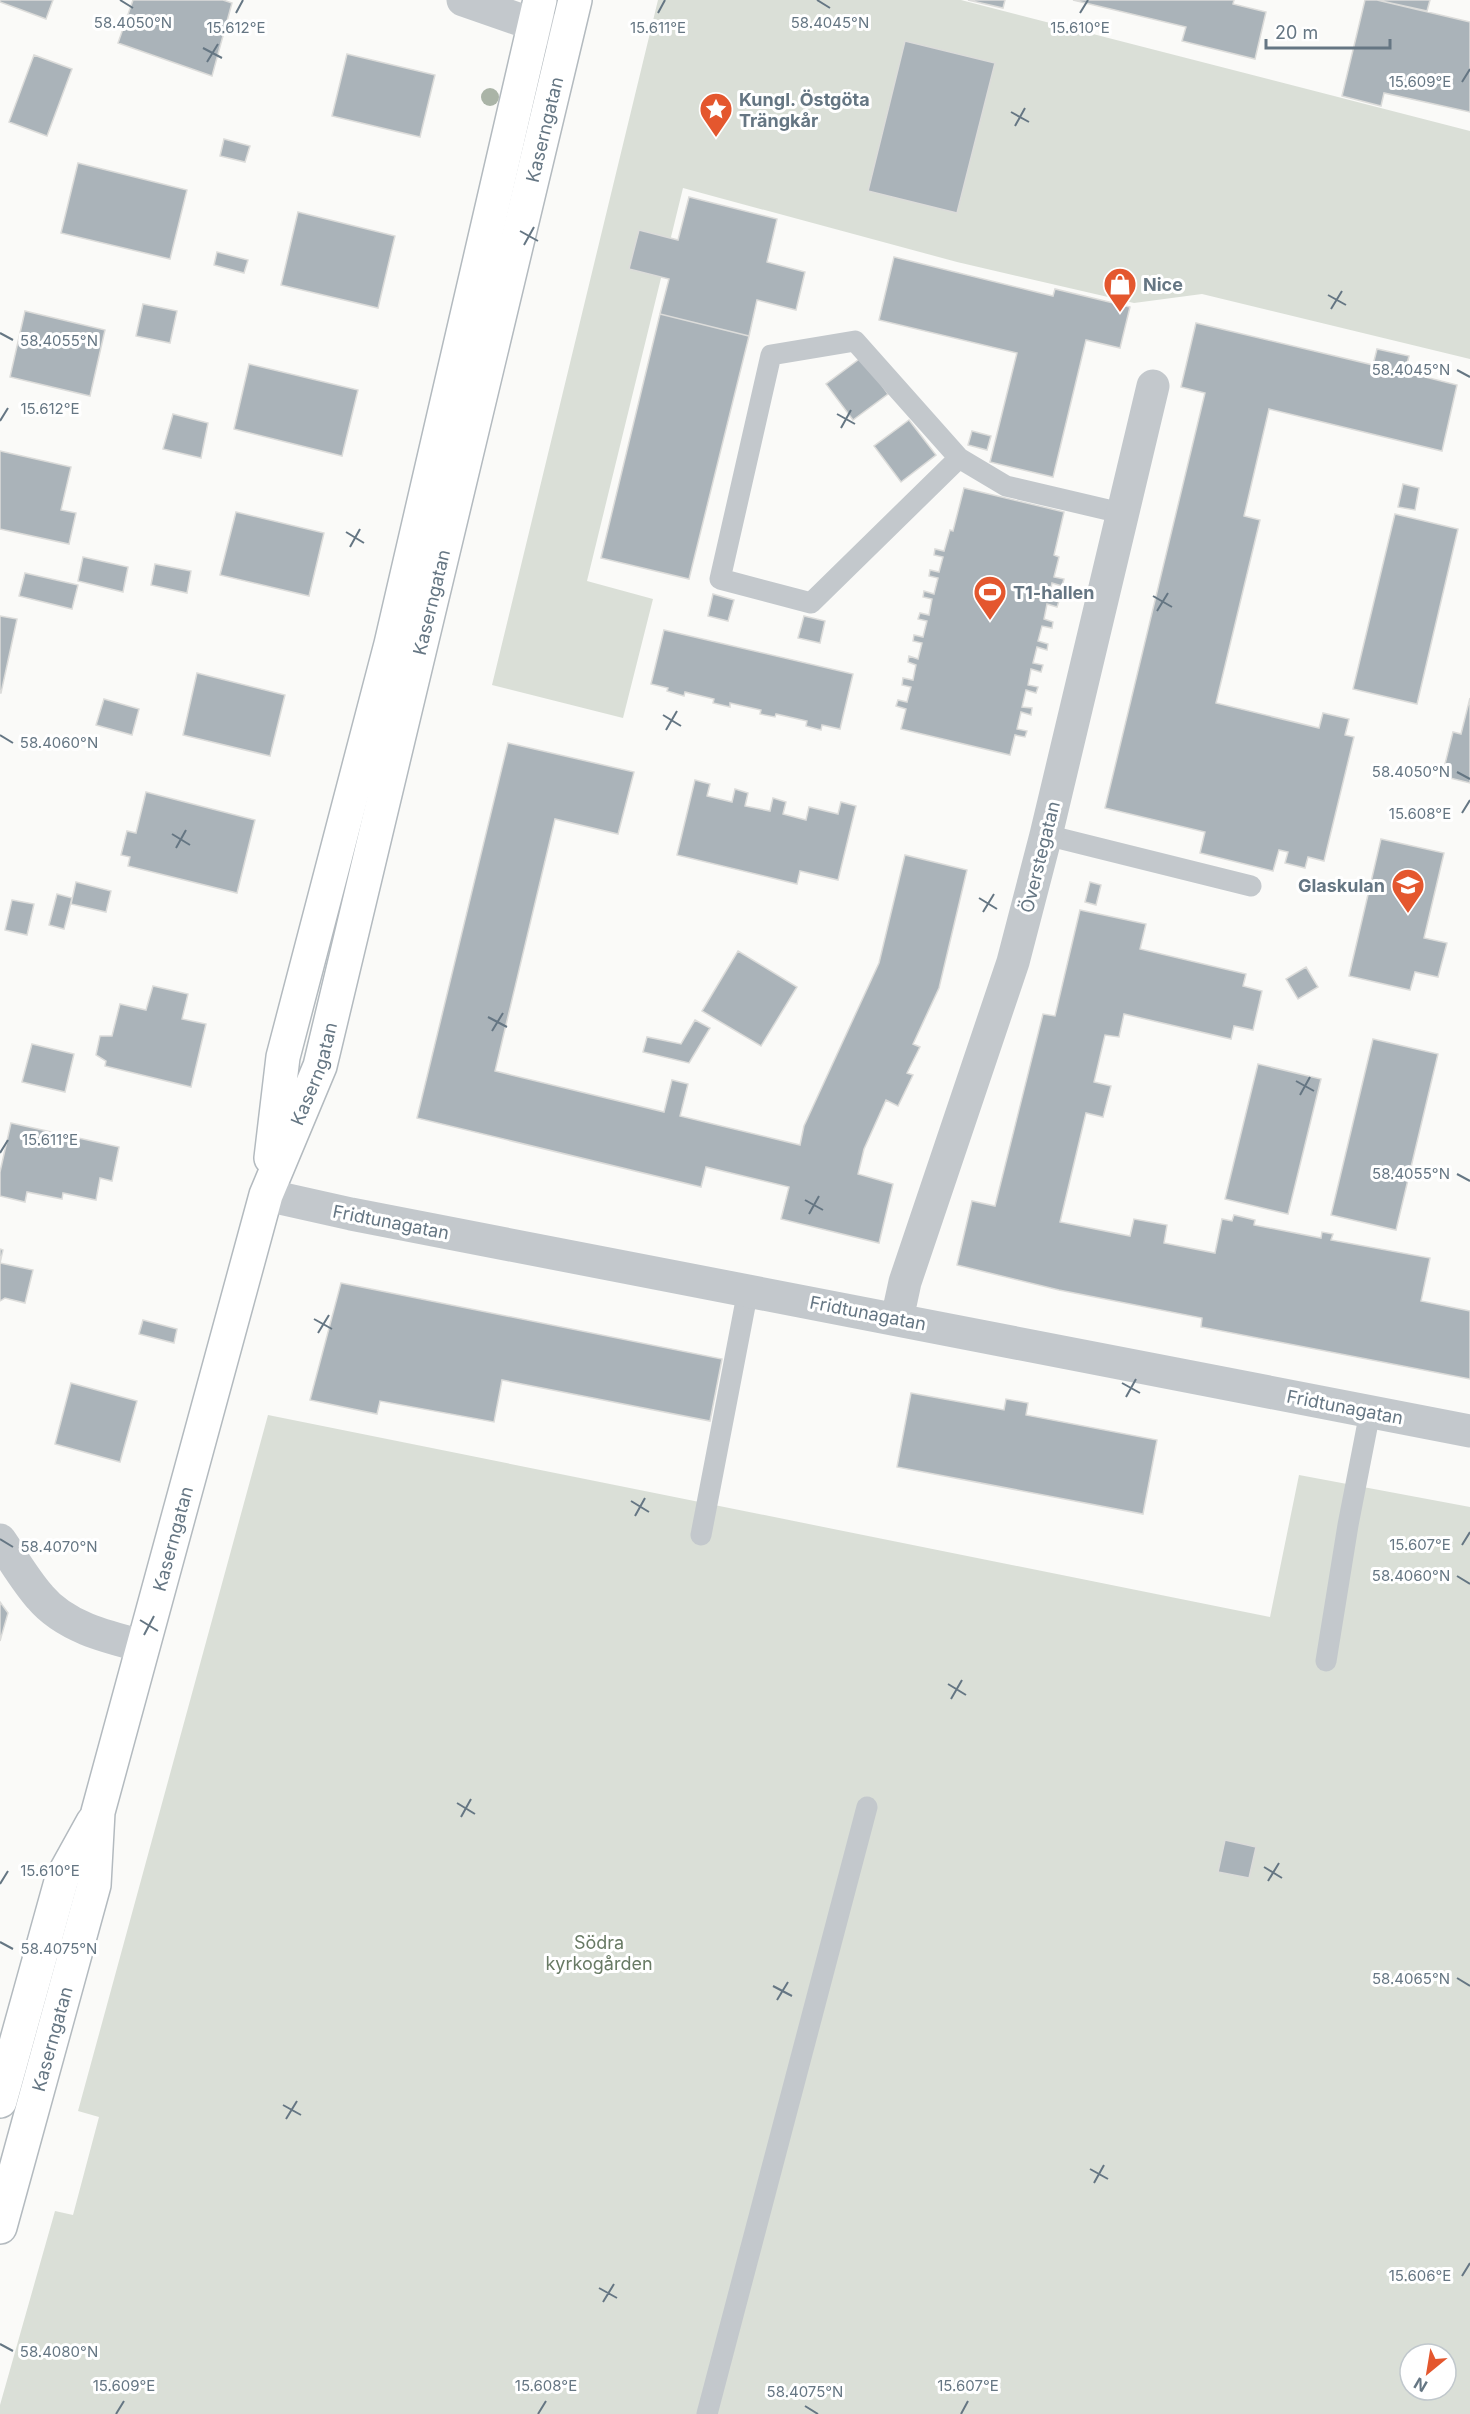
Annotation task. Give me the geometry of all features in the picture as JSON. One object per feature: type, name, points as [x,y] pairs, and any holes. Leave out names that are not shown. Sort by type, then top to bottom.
[{"type":"main road","name":"Kaserngatan","points":[[0,2227],[94,1885],[98,1812],[266,1195],[320,1066],[575,0]]},
{"type":"main road","name":"Kaserngatan","points":[[266,1195],[283,1057],[391,644],[537,12]]},
{"type":"main road","name":"Kaserngatan","points":[[0,2101],[62,1878],[98,1812]]},
{"type":"street","points":[[464,0],[537,12],[566,36]]},
{"type":"street","name":"Överstegatan","points":[[897,1319],[905,1282],[1013,962],[1046,835],[1153,386]]},
{"type":"street","name":"Fridtunagatan","points":[[266,1195],[351,1214],[1470,1431]]},
{"type":"street","points":[[0,1540],[41,1598],[71,1621],[105,1636],[143,1646]]},
{"type":"lane","points":[[959,458],[810,603],[720,579],[771,355],[855,341],[959,458],[1006,486],[1121,513]]},
{"type":"lane","points":[[1046,835],[1251,886]]},
{"type":"lane","points":[[701,1535],[748,1290]]},
{"type":"lane","points":[[1326,1661],[1348,1525],[1370,1412]]},
{"type":"lane","points":[[707,2414],[867,1807]]},
{"type":"green space","points":[[658,0],[961,0],[1470,131],[1470,359],[1202,294],[1134,303],[957,262],[683,188],[587,581],[653,599],[623,718],[492,685]]},
{"type":"green space","name":"Södra kyrkogården","points":[[268,1415],[1270,1617],[1299,1475],[1470,1507],[1470,2414],[0,2414],[0,2405],[55,2211],[73,2215],[99,2117],[78,2111]]},
{"type":"building","points":[[0,0],[53,0],[46,19],[0,2]]},
{"type":"building","points":[[133,0],[223,0],[232,3],[212,76],[118,43]]},
{"type":"building","points":[[968,0],[1005,0],[1003,8]]},
{"type":"building","points":[[1073,0],[1234,0],[1233,4],[1266,12],[1255,59],[1182,41],[1186,27]]},
{"type":"building","points":[[1365,0],[1377,0],[1470,22],[1470,112],[1384,93],[1381,106],[1342,96]]},
{"type":"building","points":[[1377,0],[1430,0],[1427,11]]},
{"type":"building","points":[[905,41],[995,63],[957,213],[868,191]]},
{"type":"building","points":[[347,54],[435,75],[420,137],[332,116]]},
{"type":"building","points":[[34,55],[72,69],[47,136],[9,122]]},
{"type":"building","points":[[224,139],[250,146],[245,162],[220,156]]},
{"type":"building","points":[[78,163],[187,190],[170,259],[61,233]]},
{"type":"building","points":[[689,197],[777,219],[767,262],[805,272],[796,310],[757,300],[749,336],[660,314],[669,279],[629,269],[639,230],[678,240]]},
{"type":"building","points":[[298,212],[395,236],[378,308],[281,285]]},
{"type":"building","points":[[217,252],[248,260],[244,273],[214,265]]},
{"type":"building","points":[[894,257],[1053,296],[1055,289],[1130,307],[1120,348],[1086,340],[1053,477],[990,462],[1017,353],[879,320]]},
{"type":"building","points":[[143,304],[177,311],[170,343],[136,336]]},
{"type":"building","points":[[25,311],[105,330],[90,396],[10,377]]},
{"type":"building","points":[[660,314],[749,336],[689,579],[601,558]]},
{"type":"building","points":[[1196,323],[1373,365],[1377,349],[1409,356],[1405,372],[1457,385],[1442,451],[1269,409],[1244,516],[1260,520],[1216,703],[1319,728],[1323,713],[1349,719],[1345,735],[1354,737],[1324,861],[1308,857],[1305,868],[1285,863],[1288,852],[1279,850],[1273,871],[1200,853],[1205,832],[1105,808],[1205,393],[1181,387]]},
{"type":"building","points":[[862,357],[888,394],[853,420],[826,384]]},
{"type":"building","points":[[249,364],[358,390],[342,456],[234,429]]},
{"type":"building","points":[[173,414],[208,423],[201,458],[163,449]]},
{"type":"building","points":[[909,420],[936,455],[901,482],[874,446]]},
{"type":"building","points":[[972,431],[991,436],[987,450],[968,445]]},
{"type":"building","points":[[0,451],[71,467],[61,510],[76,513],[69,544],[0,529]]},
{"type":"building","points":[[1403,484],[1419,488],[1415,510],[1398,507]]},
{"type":"building","name":"T1-hallen","points":[[964,488],[1064,512],[1054,555],[1059,557],[1054,577],[1064,579],[1062,586],[1052,583],[1049,598],[1059,601],[1057,607],[1047,604],[1044,619],[1053,622],[1052,628],[1042,626],[1038,641],[1048,644],[1047,650],[1037,647],[1033,663],[1043,665],[1041,672],[1031,669],[1028,685],[1038,687],[1036,693],[1026,690],[1022,707],[1032,708],[1031,715],[1021,712],[1017,729],[1027,731],[1025,737],[1015,735],[1010,755],[901,729],[906,709],[896,706],[898,700],[907,702],[911,687],[902,685],[903,678],[913,680],[916,665],[908,662],[909,656],[918,659],[922,643],[913,641],[914,635],[923,637],[927,621],[918,619],[920,613],[929,615],[932,599],[923,597],[924,591],[934,594],[938,578],[929,576],[930,570],[939,572],[943,557],[934,555],[935,549],[944,551],[950,530],[953,531]]},
{"type":"building","points":[[236,512],[324,533],[309,596],[220,575]]},
{"type":"building","points":[[1395,514],[1458,529],[1417,704],[1353,689]]},
{"type":"building","points":[[83,557],[128,567],[123,592],[78,581]]},
{"type":"building","points":[[155,564],[191,571],[187,593],[151,585]]},
{"type":"building","points":[[25,573],[78,585],[72,609],[19,596]]},
{"type":"building","points":[[713,594],[734,600],[728,621],[708,616]]},
{"type":"building","points":[[0,616],[17,619],[1,693],[0,693]]},
{"type":"building","points":[[804,616],[825,621],[820,643],[798,638]]},
{"type":"building","points":[[664,630],[853,674],[840,729],[822,725],[821,730],[806,726],[807,721],[776,714],[775,717],[760,714],[761,710],[730,703],[730,707],[713,703],[714,699],[685,692],[684,696],[667,691],[668,688],[651,684]]},
{"type":"building","points":[[197,673],[285,695],[270,756],[183,735]]},
{"type":"building","points":[[1470,698],[1470,783],[1442,776],[1453,732],[1461,734]]},
{"type":"building","points":[[104,699],[139,709],[132,735],[96,725]]},
{"type":"building","points":[[508,743],[634,772],[618,834],[555,819],[495,1071],[664,1112],[672,1080],[688,1084],[680,1116],[800,1145],[804,1126],[879,963],[905,855],[967,870],[939,988],[913,1044],[920,1047],[907,1073],[913,1075],[898,1106],[886,1100],[864,1149],[858,1174],[893,1184],[879,1243],[781,1219],[789,1187],[706,1167],[701,1187],[417,1118]]},
{"type":"building","points":[[695,780],[710,784],[707,796],[732,802],[735,789],[748,793],[745,806],[770,811],[773,798],[786,802],[783,814],[806,820],[809,807],[838,814],[841,802],[856,806],[838,880],[800,871],[797,884],[677,855]]},
{"type":"building","points":[[146,792],[255,820],[237,893],[128,866],[130,857],[121,855],[127,831],[136,833]]},
{"type":"building","points":[[1381,839],[1444,853],[1424,938],[1447,943],[1438,977],[1415,972],[1410,990],[1349,976]]},
{"type":"building","points":[[76,882],[111,891],[106,912],[71,904]]},
{"type":"building","points":[[1090,882],[1101,885],[1096,905],[1085,902]]},
{"type":"building","points":[[57,894],[72,898],[64,929],[49,925]]},
{"type":"building","points":[[12,900],[34,904],[27,935],[5,930]]},
{"type":"building","points":[[1080,910],[1146,924],[1140,949],[1246,974],[1243,986],[1262,991],[1253,1030],[1234,1026],[1231,1039],[1124,1014],[1119,1037],[1105,1035],[1094,1082],[1111,1086],[1103,1117],[1086,1113],[1060,1222],[1130,1236],[1134,1219],[1167,1225],[1164,1243],[1215,1253],[1222,1219],[1232,1221],[1234,1215],[1255,1220],[1254,1225],[1321,1238],[1322,1232],[1333,1234],[1331,1240],[1430,1258],[1421,1301],[1470,1311],[1470,1379],[1201,1327],[1202,1318],[1059,1290],[957,1265],[972,1201],[995,1206],[1043,1014],[1055,1016]]},
{"type":"building","points":[[738,951],[797,987],[761,1046],[702,1011]]},
{"type":"building","points":[[1306,967],[1318,987],[1298,999],[1286,979]]},
{"type":"building","points":[[153,986],[188,994],[182,1019],[206,1024],[191,1087],[105,1066],[106,1061],[96,1055],[100,1036],[112,1036],[120,1004],[146,1010]]},
{"type":"building","points":[[695,1020],[710,1028],[689,1063],[643,1052],[647,1037],[681,1044]]},
{"type":"building","points":[[1373,1039],[1438,1054],[1396,1230],[1331,1215]]},
{"type":"building","points":[[32,1044],[74,1054],[65,1092],[22,1082]]},
{"type":"building","points":[[1258,1064],[1321,1079],[1288,1214],[1225,1199]]},
{"type":"building","points":[[11,1123],[119,1147],[112,1181],[100,1178],[96,1200],[63,1193],[62,1199],[27,1192],[25,1202],[0,1196],[0,1172]]},
{"type":"building","points":[[0,1263],[33,1270],[25,1303],[5,1298],[0,1301]]},
{"type":"building","points":[[341,1283],[722,1359],[710,1421],[502,1380],[494,1422],[380,1401],[377,1414],[310,1400]]},
{"type":"building","points":[[143,1320],[177,1329],[174,1343],[139,1334]]},
{"type":"building","points":[[71,1383],[137,1401],[120,1462],[55,1444]]},
{"type":"building","points":[[911,1393],[1004,1410],[1006,1399],[1028,1403],[1026,1415],[1157,1440],[1143,1514],[897,1467]]},
{"type":"building","points":[[0,1602],[8,1613],[0,1641]]},
{"type":"building","points":[[1225,1840],[1256,1847],[1249,1878],[1218,1872]]},
{"type":"place","name":"Kungl. Östgöta Trängkår","points":[[716,138]]},
{"type":"place","name":"Nice","points":[[1120,313]]},
{"type":"place","name":"T1-hallen","points":[[990,621]]},
{"type":"place","name":"Glaskulan","points":[[1408,914]]}]
